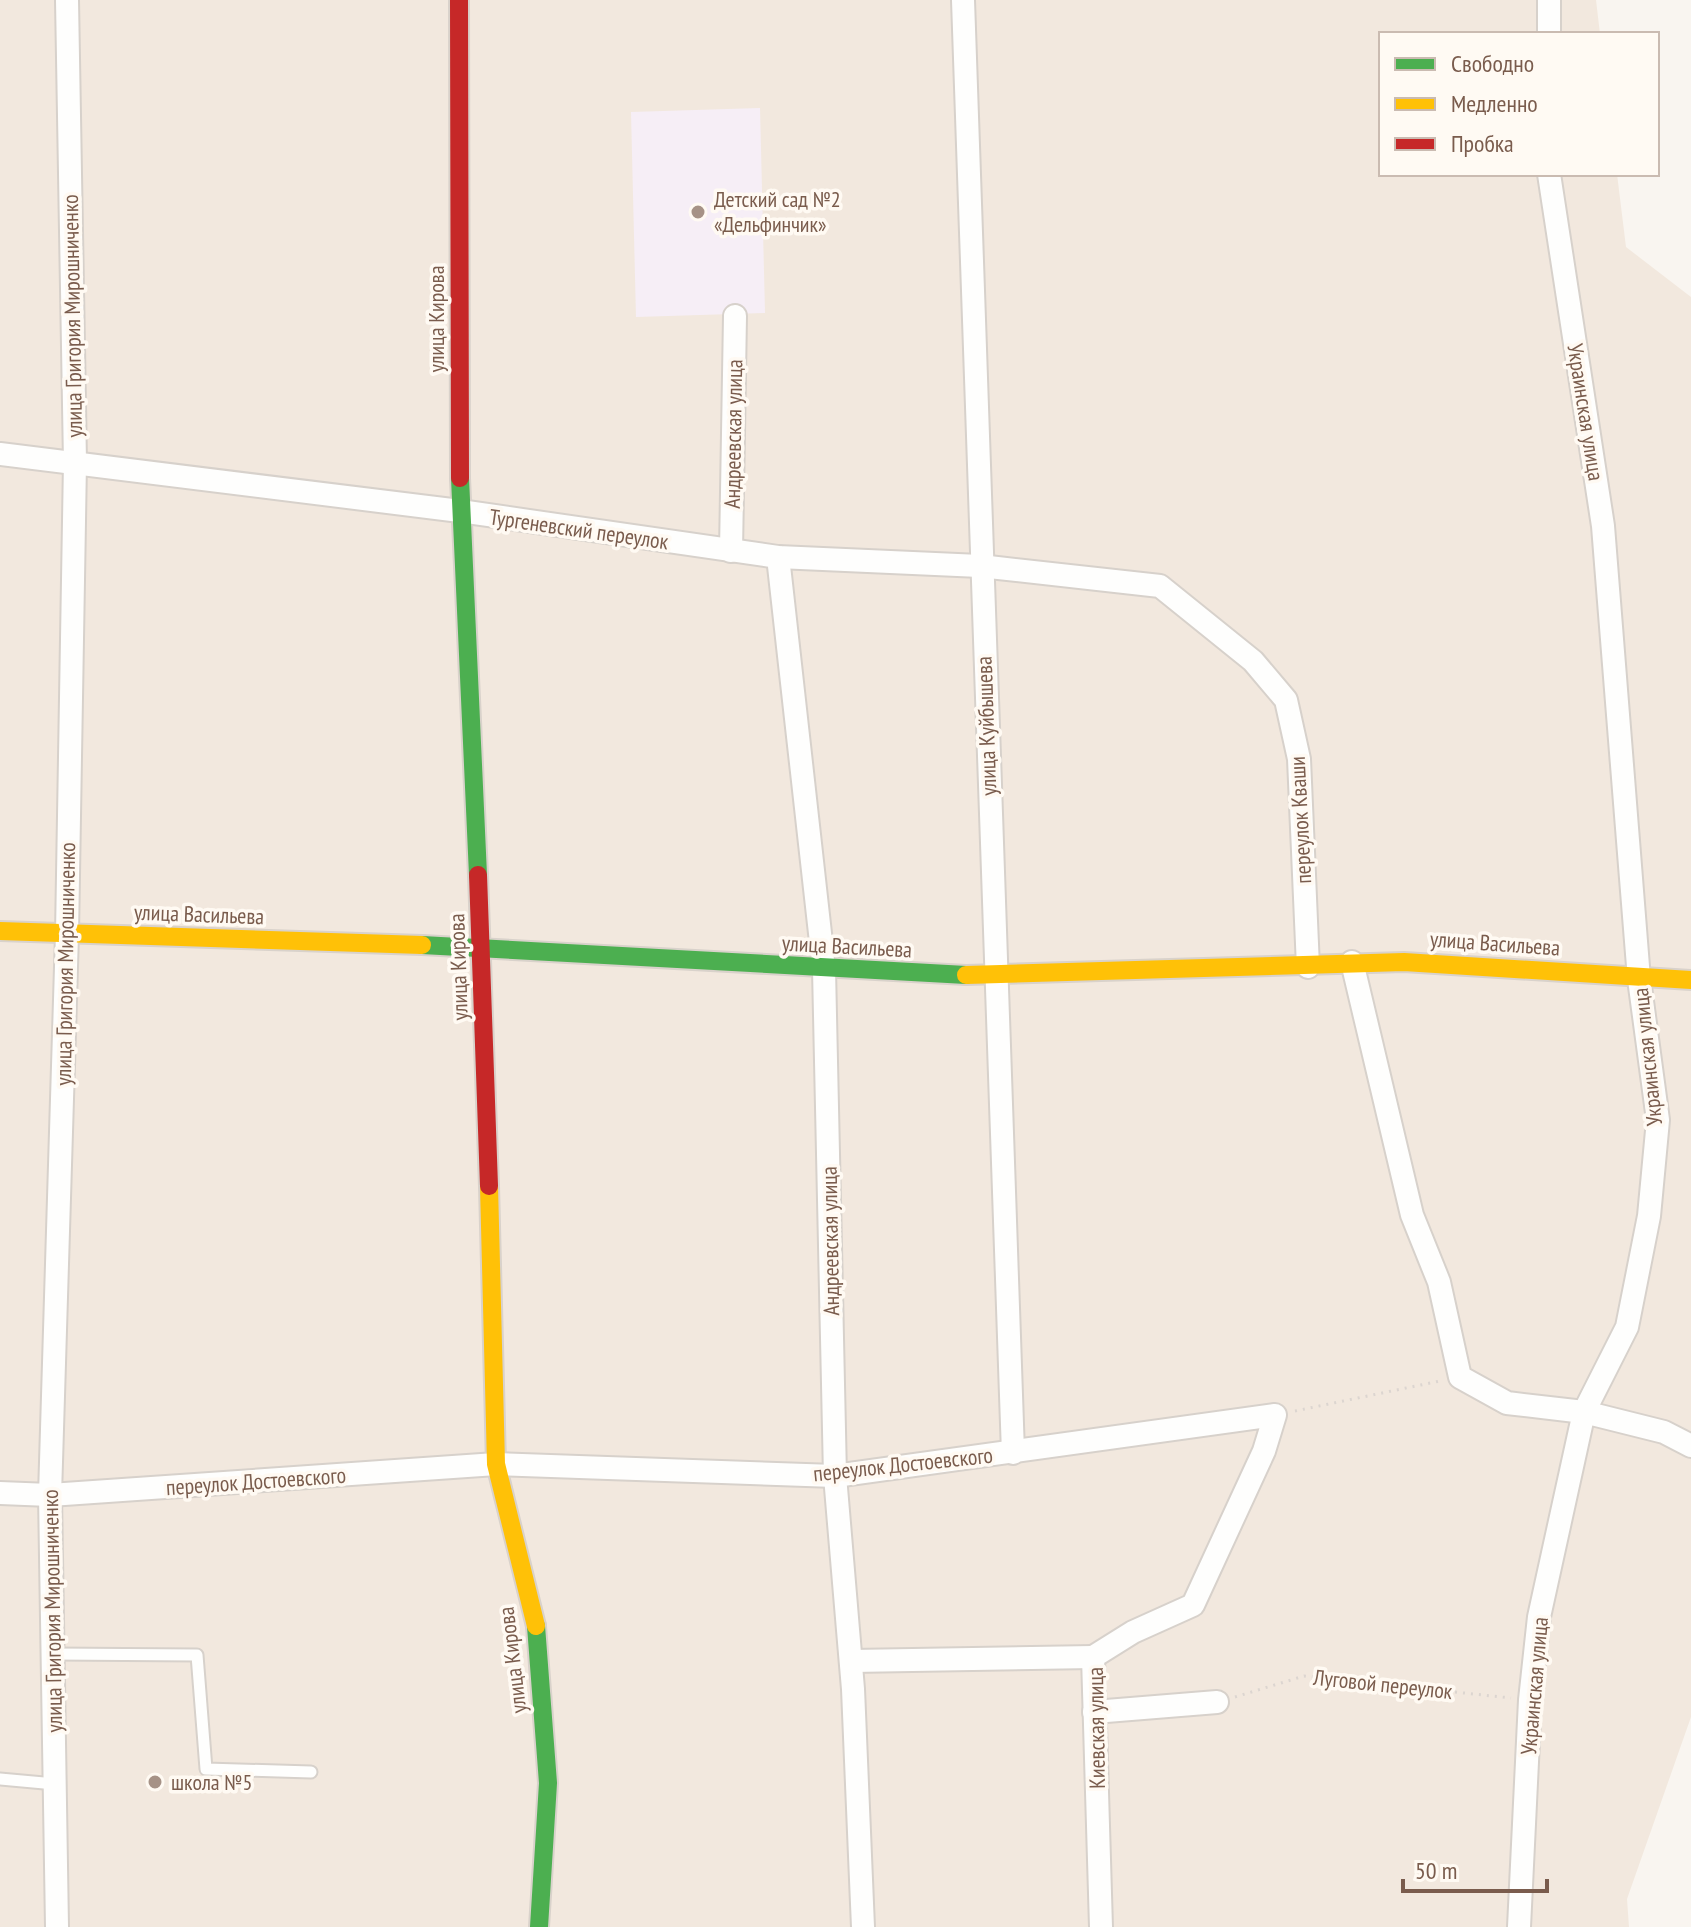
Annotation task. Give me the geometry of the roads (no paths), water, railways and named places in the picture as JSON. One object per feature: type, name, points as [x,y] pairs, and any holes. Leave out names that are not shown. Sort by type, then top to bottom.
[{"type":"street","name":"улица Григория Мирошниченко","points":[[57,1927],[50,1495],[67,934],[75,462],[67,0]]},
{"type":"street","name":"улица Кирова","points":[[459,0],[460,511],[481,948],[496,1464],[537,1632],[548,1783],[539,1927]]},
{"type":"street","name":"улица Куйбышева","points":[[963,0],[980,566],[1013,1453]]},
{"type":"street","points":[[1549,0],[1549,32]]},
{"type":"street","name":"Украинская улица","points":[[1519,1927],[1530,1700],[1539,1617],[1584,1412],[1627,1327],[1649,1216],[1658,1120],[1639,979],[1603,526],[1549,176]]},
{"type":"street","name":"Андреевская улица","points":[[731,551],[735,316]]},
{"type":"street","name":"Тургеневский переулок","points":[[0,454],[460,511],[778,557],[980,566],[1160,586]]},
{"type":"street","name":"Андреевская улица","points":[[778,557],[824,969],[835,1476],[852,1661],[863,1927]]},
{"type":"street","name":"переулок Кваши","points":[[1160,586],[1253,661],[1286,700],[1299,759],[1308,967]]},
{"type":"street","name":"улица Васильева","points":[[0,931],[481,948],[996,977],[1308,967],[1352,962],[1439,962],[1639,979],[1691,980]]},
{"type":"street","points":[[1352,962],[1412,1215],[1439,1282],[1460,1377],[1507,1403],[1584,1412],[1664,1432],[1691,1446]]},
{"type":"street","name":"переулок Достоевского","points":[[0,1493],[50,1495],[496,1464],[835,1476],[1275,1415]]},
{"type":"street","name":"Киевская улица","points":[[1101,1927],[1093,1657],[1133,1632],[1193,1605],[1264,1451],[1275,1415]]},
{"type":"street","points":[[852,1661],[1093,1657]]},
{"type":"street","points":[[1094,1712],[1217,1702]]},
{"type":"lane","points":[[53,1654],[197,1655],[206,1769],[311,1772]]},
{"type":"lane","points":[[0,1779],[55,1784]]},
{"type":"place","name":"Детский сад №2 «Дельфинчик»","points":[[698,212]]},
{"type":"place","name":"школа №5","points":[[155,1782]]}]
